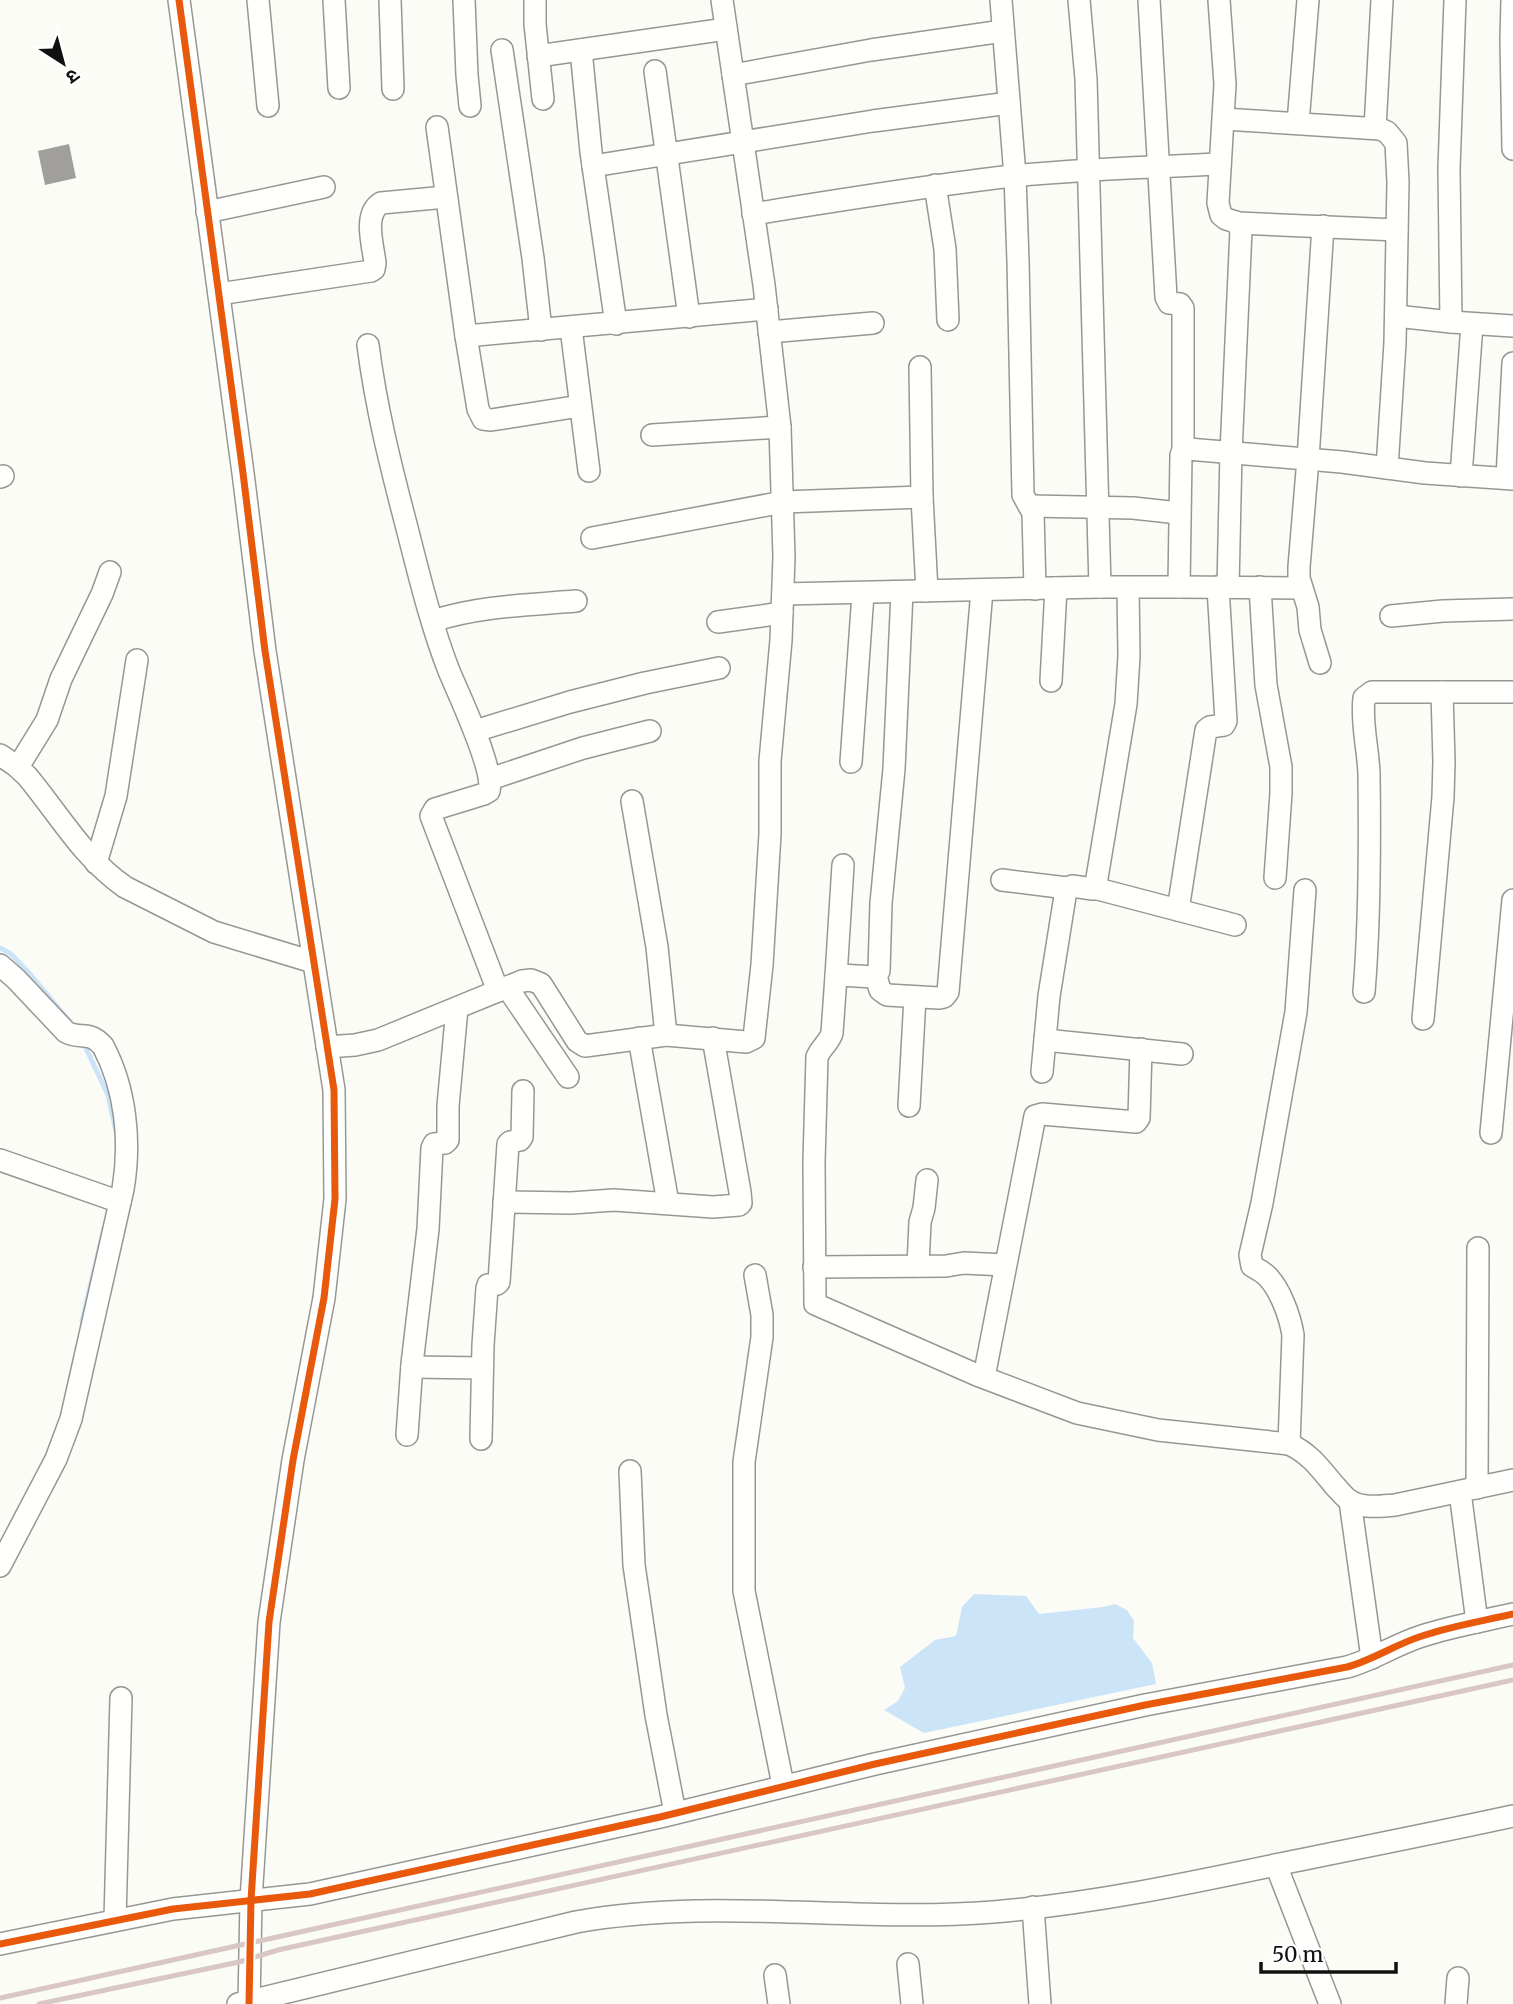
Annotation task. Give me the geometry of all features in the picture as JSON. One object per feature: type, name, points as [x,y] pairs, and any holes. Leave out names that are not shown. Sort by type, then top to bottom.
[{"type":"street","points":[[179,0],[265,651],[334,1090],[335,1199],[324,1298],[293,1460],[268,1622],[245,2003],[613,1915],[769,1911],[926,1914],[993,1912],[1184,1885],[1513,1816]]},
{"type":"street","points":[[258,0],[268,106]]},
{"type":"street","points":[[334,0],[339,88]]},
{"type":"street","points":[[390,0],[393,89]]},
{"type":"street","points":[[464,0],[470,106]]},
{"type":"street","points":[[534,0],[543,99]]},
{"type":"street","points":[[327,1046],[355,1045],[378,1040],[522,981],[531,980],[541,984],[577,1041],[589,1046],[666,1035],[746,1042],[751,1041],[755,1034],[762,965],[770,761],[783,603],[783,502],[780,427],[767,309],[722,0]]},
{"type":"street","points":[[1001,0],[1015,176],[1023,495],[1034,520],[1046,589],[1051,681]]},
{"type":"street","points":[[1080,0],[1086,79],[1100,587]]},
{"type":"street","points":[[1149,0],[1166,297],[1169,303],[1180,304],[1183,308],[1179,587]]},
{"type":"street","points":[[1219,0],[1225,84],[1218,203],[1223,218],[1238,223],[1397,230]]},
{"type":"street","points":[[1298,123],[1308,0]]},
{"type":"street","points":[[1375,128],[1382,0]]},
{"type":"street","points":[[1455,0],[1449,169],[1462,323],[1461,475]]},
{"type":"street","points":[[1512,6],[1513,149]]},
{"type":"street","points":[[538,56],[726,29]]},
{"type":"street","points":[[733,75],[871,50],[1003,31]]},
{"type":"street","points":[[502,50],[541,330]]},
{"type":"street","points":[[581,50],[593,166],[616,324]]},
{"type":"street","points":[[655,71],[689,317]]},
{"type":"street","points":[[593,166],[873,121],[1009,103]]},
{"type":"street","points":[[1224,118],[1375,128],[1387,132],[1396,143],[1396,316],[1387,468]]},
{"type":"street","points":[[437,127],[466,336],[478,409],[483,419],[580,406]]},
{"type":"street","points":[[753,214],[935,185],[1015,176],[1220,164]]},
{"type":"street","points":[[935,185],[945,249],[948,320]]},
{"type":"street","points":[[208,212],[324,187]]},
{"type":"street","points":[[219,294],[371,271],[375,263],[371,214],[374,207],[381,203],[446,197]]},
{"type":"street","points":[[1178,910],[1206,730],[1224,725],[1226,721],[1223,587],[1241,233],[1238,223]]},
{"type":"street","points":[[1320,663],[1310,630],[1299,567],[1323,226]]},
{"type":"street","points":[[466,336],[767,309]]},
{"type":"street","points":[[1396,316],[1513,326]]},
{"type":"street","points":[[769,332],[873,323]]},
{"type":"street","points":[[571,328],[589,471]]},
{"type":"street","points":[[368,345],[379,419],[433,621],[449,671],[475,731],[491,786],[484,794],[435,809],[431,816],[502,989],[568,1077]]},
{"type":"street","points":[[1183,451],[1188,449],[1308,459],[1510,479],[1513,363]]},
{"type":"street","points":[[920,368],[927,591]]},
{"type":"street","points":[[652,435],[780,427]]},
{"type":"street","points":[[592,538],[783,502],[922,497]]},
{"type":"street","points":[[1030,506],[1133,508],[1179,513]]},
{"type":"street","points":[[18,767],[47,720],[61,679],[110,572]]},
{"type":"street","points":[[718,622],[783,603],[863,594],[1100,587],[1301,588]]},
{"type":"street","points":[[1260,587],[1266,685],[1281,767],[1275,878]]},
{"type":"street","points":[[1094,888],[1126,704],[1129,656],[1128,588]]},
{"type":"street","points":[[902,592],[894,769],[881,903],[879,971],[876,976],[883,993],[944,997],[950,985],[982,590]]},
{"type":"street","points":[[851,762],[863,594]]},
{"type":"street","points":[[433,621],[456,613],[576,601]]},
{"type":"street","points":[[1391,617],[1443,611],[1513,610]]},
{"type":"street","points":[[96,863],[116,796],[137,660]]},
{"type":"street","points":[[475,731],[583,699],[719,668]]},
{"type":"street","points":[[1364,992],[1370,881],[1364,698],[1372,692],[1513,692]]},
{"type":"street","points":[[1423,1019],[1443,797],[1442,692]]},
{"type":"street","points":[[490,779],[583,748],[650,731]]},
{"type":"street","points":[[0,755],[18,767],[96,863],[125,887],[214,932],[313,962]]},
{"type":"street","points":[[632,801],[653,921],[666,1035]]},
{"type":"street","points":[[843,865],[831,1037],[817,1057],[814,1300],[818,1306],[984,1377],[1077,1413],[1158,1430],[1289,1444],[1301,1449],[1311,1458],[1350,1501],[1361,1505],[1395,1505],[1513,1480]]},
{"type":"street","points":[[1002,880],[1094,888],[1235,925]]},
{"type":"street","points":[[1042,1072],[1049,996],[1067,887]]},
{"type":"street","points":[[1289,1444],[1292,1325],[1287,1309],[1265,1274],[1252,1266],[1250,1255],[1265,1190],[1296,1012],[1305,890]]},
{"type":"street","points":[[1491,1133],[1513,900]]},
{"type":"street","points":[[0,964],[63,1030],[94,1037],[103,1046],[122,1101],[127,1155],[126,1173],[113,1199],[71,1419],[56,1459],[0,1566]]},
{"type":"street","points":[[836,976],[876,976]]},
{"type":"street","points":[[909,1106],[915,997]]},
{"type":"street","points":[[407,1435],[428,1228],[432,1148],[434,1144],[448,1140],[457,1008]]},
{"type":"street","points":[[639,1038],[668,1203]]},
{"type":"street","points":[[504,1202],[571,1203],[614,1200],[713,1207],[735,1206],[741,1203],[713,1038]]},
{"type":"street","points":[[1045,1040],[1182,1054]]},
{"type":"street","points":[[984,1377],[1035,1116],[1042,1114],[1136,1122],[1139,1118],[1141,1049]]},
{"type":"street","points":[[481,1439],[487,1288],[488,1285],[499,1282],[508,1144],[520,1140],[522,1135],[523,1091]]},
{"type":"street","points":[[0,1160],[113,1199]]},
{"type":"street","points":[[918,1266],[926,1180]]},
{"type":"street","points":[[1477,1622],[1469,1490],[1478,1248]]},
{"type":"street","points":[[814,1267],[949,1266],[964,1262],[1005,1265]]},
{"type":"street","points":[[755,1275],[762,1315],[762,1337],[744,1462],[744,1591],[783,1785]]},
{"type":"street","points":[[412,1367],[482,1368]]},
{"type":"street","points":[[630,1471],[634,1565],[656,1715],[675,1813]]},
{"type":"street","points":[[1350,1501],[1372,1658]]},
{"type":"street","points":[[0,1944],[173,1909],[310,1894],[1145,1705],[1347,1667],[1423,1635],[1513,1614]]},
{"type":"street","points":[[115,1920],[121,1698]]},
{"type":"street","points":[[1276,1865],[1330,2004]]},
{"type":"street","points":[[1033,1907],[1040,2004]]},
{"type":"street","points":[[908,1964],[912,2004]]},
{"type":"street","points":[[775,1975],[779,2004]]},
{"type":"street","points":[[1456,2004],[1458,1978]]},
{"type":"water","points":[[974,1594],[1026,1596],[1039,1614],[1115,1604],[1127,1610],[1134,1621],[1133,1638],[1152,1663],[1156,1684],[924,1733],[884,1710],[898,1701],[905,1688],[900,1667],[935,1640],[956,1636],[962,1607]]},
{"type":"building","points":[[69,144],[76,178],[45,185],[38,151]]},
{"type":"waterway","points":[[0,948],[11,954],[30,974],[76,1029]]},
{"type":"waterway","points":[[82,1040],[108,1095],[117,1136]]},
{"type":"waterway","points":[[82,1321],[104,1228]]},
{"type":"railway","points":[[0,1998],[1513,1665]]},
{"type":"railway","points":[[39,2004],[1513,1680]]},
{"type":"cycle path","points":[[179,0],[265,651],[334,1090],[335,1199],[324,1298],[293,1460],[269,1622],[251,1900],[249,2004]]},
{"type":"cycle path","points":[[0,1944],[173,1909],[310,1894],[660,1817],[875,1764],[1145,1705],[1347,1667],[1422,1636],[1513,1614]]}]
